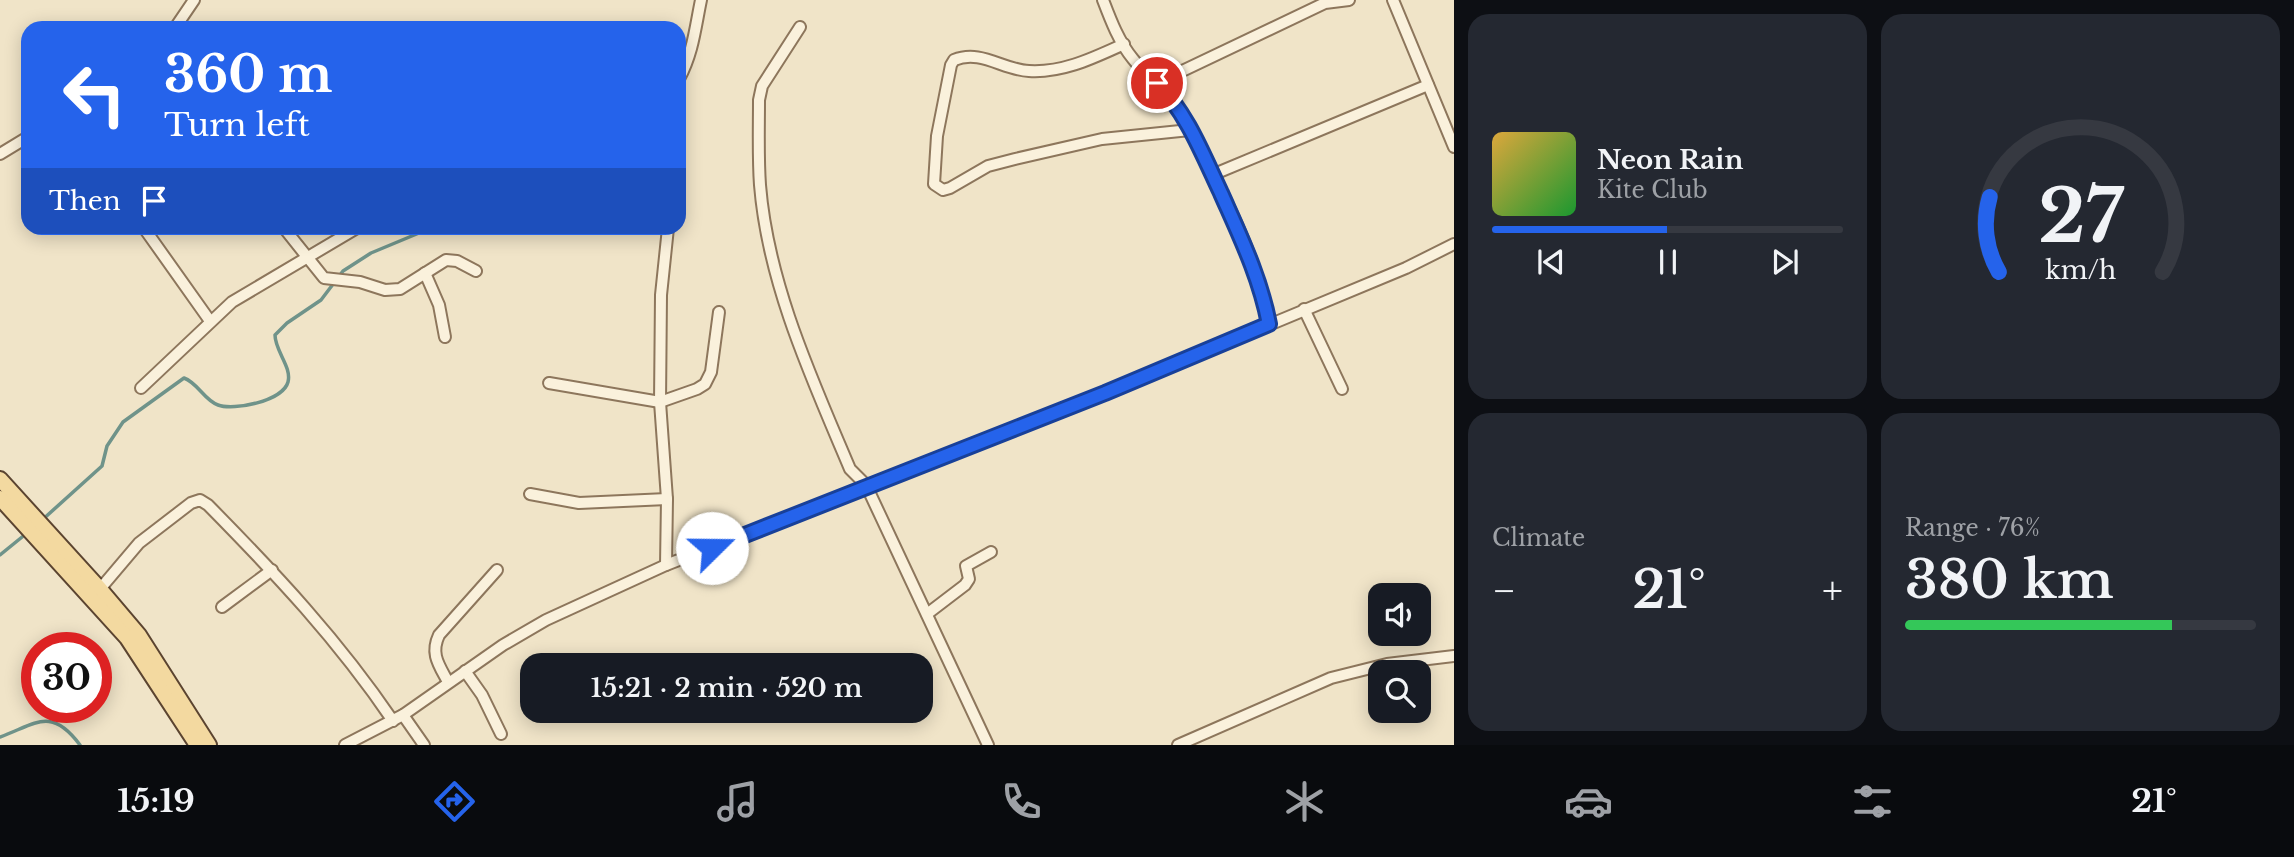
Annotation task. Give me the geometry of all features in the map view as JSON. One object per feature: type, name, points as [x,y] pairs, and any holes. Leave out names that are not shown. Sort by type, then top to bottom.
[{"type":"main road","points":[[0,479],[21,511],[127,638],[197,745]]},
{"type":"main road","points":[[0,498],[21,511]]},
{"type":"main road","points":[[54,548],[100,589],[139,635],[209,745]]},
{"type":"street","points":[[180,21],[194,0]]},
{"type":"street","points":[[686,67],[695,40],[701,0]]},
{"type":"street","points":[[1103,0],[1133,59],[1170,96],[1190,130],[1251,259],[1265,301],[1269,324]]},
{"type":"street","points":[[1157,83],[1325,4],[1349,0]]},
{"type":"street","points":[[1393,0],[1454,147]]},
{"type":"street","points":[[800,27],[762,86],[759,100],[760,186],[786,308],[849,469],[866,485],[988,745]]},
{"type":"street","points":[[1124,44],[1072,65],[1045,71],[1026,71],[977,56],[954,60],[937,136],[934,184],[943,190],[988,166],[1102,139],[1190,130]]},
{"type":"street","points":[[1212,175],[1429,85]]},
{"type":"street","points":[[0,154],[21,141]]},
{"type":"street","points":[[149,235],[210,321]]},
{"type":"street","points":[[289,235],[324,278],[360,282],[385,290],[400,289],[446,260],[457,261],[476,271]]},
{"type":"street","points":[[141,388],[232,302],[345,235]]},
{"type":"street","points":[[666,565],[667,499],[660,402],[661,295],[667,235]]},
{"type":"street","points":[[345,745],[398,718],[448,682],[546,620],[666,565],[1093,397],[1406,268],[1454,244]]},
{"type":"street","points":[[425,273],[439,304],[445,337]]},
{"type":"street","points":[[1304,309],[1342,389]]},
{"type":"street","points":[[549,383],[660,402],[697,389],[705,384],[711,372],[719,312]]},
{"type":"street","points":[[530,494],[579,503],[667,499]]},
{"type":"street","points":[[100,589],[139,543],[191,503],[200,500],[272,570],[424,745]]},
{"type":"street","points":[[927,614],[965,585],[968,579],[966,566],[991,552]]},
{"type":"street","points":[[222,607],[272,570]]},
{"type":"street","points":[[448,682],[436,657],[434,646],[439,635],[497,570]]},
{"type":"street","points":[[1178,745],[1331,678],[1387,664],[1454,656]]},
{"type":"street","points":[[465,671],[482,695],[501,734]]},
{"type":"waterway","points":[[41,521],[102,466],[107,446],[123,422],[184,378],[213,403],[225,407],[257,403],[284,389],[289,376],[275,335],[287,323],[321,300],[343,271],[371,253],[414,235]]},
{"type":"waterway","points":[[0,555],[27,533]]},
{"type":"waterway","points":[[0,737],[33,724],[51,722],[60,725],[80,745]]},
{"type":"route","points":[[712,548],[866,485],[1105,393],[1269,324],[1265,301],[1251,259],[1212,175],[1181,112],[1157,83]]}]
